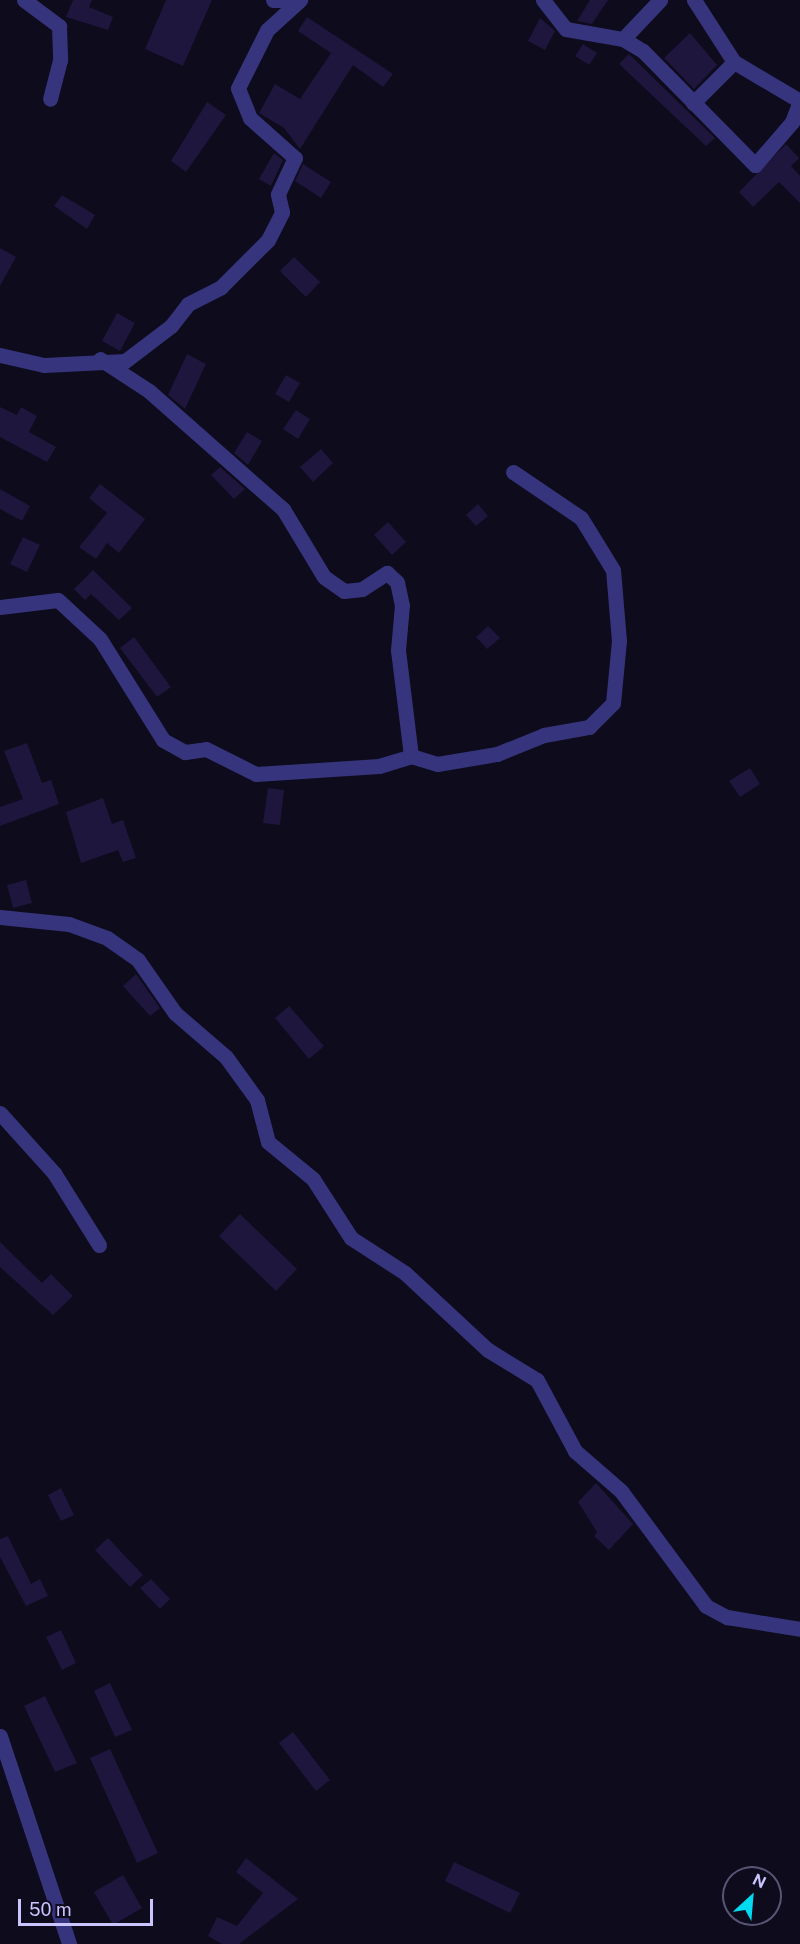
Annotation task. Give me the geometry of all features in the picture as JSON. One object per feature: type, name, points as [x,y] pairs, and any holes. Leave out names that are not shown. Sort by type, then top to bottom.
[{"type":"street","points":[[24,0],[60,26],[60,60],[50,99]]},
{"type":"street","points":[[273,0],[295,0]]},
{"type":"street","points":[[0,355],[44,365],[100,359],[125,361],[171,326],[188,304],[221,287],[268,240],[282,212],[278,194],[295,158],[250,118],[238,88],[267,30],[300,0]]},
{"type":"street","points":[[543,0],[566,29],[623,39],[643,51],[755,165],[792,122],[800,101],[734,62],[694,0]]},
{"type":"street","points":[[623,39],[660,0]]},
{"type":"street","points":[[693,103],[734,62]]},
{"type":"street","points":[[100,359],[149,391],[274,501],[324,577],[344,591],[362,589],[387,573],[397,582],[402,605],[398,650],[411,756]]},
{"type":"street","points":[[0,607],[58,600],[100,639],[163,740],[185,752],[206,749],[256,774],[379,766],[411,756],[437,764],[496,754],[544,735],[589,727],[613,703],[619,640],[613,570],[581,518],[513,472]]},
{"type":"street","points":[[0,917],[69,924],[106,938],[138,960],[175,1013],[226,1057],[257,1100],[268,1142],[313,1179],[351,1238],[405,1273],[488,1350],[537,1380],[575,1451],[621,1491],[706,1606],[727,1617],[800,1629]]},
{"type":"street","points":[[0,1113],[54,1173],[99,1245]]},
{"type":"street","points":[[0,1736],[69,1944]]},
{"type":"building","points":[[73,0],[92,0],[89,7],[113,17],[108,30],[66,17]]},
{"type":"building","points":[[166,0],[212,0],[183,66],[145,49]]},
{"type":"building","points":[[590,0],[608,0],[592,24],[577,21]]},
{"type":"building","points":[[307,17],[393,74],[383,87],[353,65],[300,149],[284,128],[259,113],[275,84],[300,99],[331,53],[298,31]]},
{"type":"building","points":[[540,18],[555,31],[545,50],[528,41]]},
{"type":"building","points":[[690,33],[717,65],[694,89],[664,58]]},
{"type":"building","points":[[583,44],[597,53],[589,65],[575,56]]},
{"type":"building","points":[[629,54],[715,138],[706,146],[619,64]]},
{"type":"building","points":[[207,102],[226,115],[186,172],[171,161]]},
{"type":"building","points":[[786,144],[799,158],[791,166],[800,176],[800,203],[779,182],[753,207],[739,192]]},
{"type":"building","points":[[274,153],[283,160],[271,186],[259,179]]},
{"type":"building","points":[[303,164],[331,182],[321,198],[295,181]]},
{"type":"building","points":[[62,195],[95,215],[87,229],[54,206]]},
{"type":"building","points":[[0,248],[16,257],[0,286]]},
{"type":"building","points":[[294,257],[320,282],[306,297],[280,271]]},
{"type":"building","points":[[117,313],[135,323],[120,351],[102,341]]},
{"type":"building","points":[[187,354],[206,364],[185,409],[168,395]]},
{"type":"building","points":[[286,375],[300,383],[289,402],[275,394]]},
{"type":"building","points":[[0,407],[17,415],[21,407],[37,416],[29,432],[56,447],[47,462],[0,437]]},
{"type":"building","points":[[296,410],[310,419],[298,439],[283,429]]},
{"type":"building","points":[[247,432],[262,441],[248,465],[234,453]]},
{"type":"building","points":[[321,449],[333,463],[313,482],[300,467]]},
{"type":"building","points":[[220,467],[245,489],[234,499],[211,475]]},
{"type":"building","points":[[100,484],[145,519],[119,553],[107,543],[96,559],[79,547],[107,513],[89,498]]},
{"type":"building","points":[[0,489],[30,506],[22,521],[0,509]]},
{"type":"building","points":[[478,504],[488,516],[476,526],[466,515]]},
{"type":"building","points":[[388,522],[406,542],[392,555],[374,535]]},
{"type":"building","points":[[23,537],[40,545],[27,572],[10,564]]},
{"type":"building","points":[[93,570],[132,608],[119,620],[91,594],[85,600],[74,589]]},
{"type":"building","points":[[488,626],[500,638],[487,649],[476,637]]},
{"type":"building","points":[[134,637],[171,687],[157,697],[120,648]]},
{"type":"building","points":[[27,743],[42,783],[51,780],[59,804],[0,826],[0,807],[23,799],[4,751]]},
{"type":"building","points":[[750,768],[760,784],[740,797],[729,781]]},
{"type":"building","points":[[268,788],[284,790],[280,825],[263,823]]},
{"type":"building","points":[[103,798],[112,824],[123,820],[136,858],[123,862],[118,850],[81,863],[66,812]]},
{"type":"building","points":[[26,880],[32,903],[13,908],[7,885]]},
{"type":"building","points":[[136,974],[160,1008],[150,1016],[123,986]]},
{"type":"building","points":[[289,1006],[324,1046],[309,1059],[275,1018]]},
{"type":"building","points":[[240,1214],[297,1269],[276,1291],[219,1236]]},
{"type":"building","points":[[0,1242],[42,1283],[51,1274],[73,1296],[53,1315],[0,1267]]},
{"type":"building","points":[[596,1483],[633,1524],[609,1550],[594,1536],[597,1532],[578,1502]]},
{"type":"building","points":[[61,1488],[74,1515],[61,1521],[48,1495]]},
{"type":"building","points":[[8,1536],[31,1584],[40,1579],[48,1596],[26,1606],[0,1557],[0,1539]]},
{"type":"building","points":[[108,1538],[143,1575],[130,1587],[95,1550]]},
{"type":"building","points":[[151,1579],[170,1599],[160,1609],[140,1588]]},
{"type":"building","points":[[61,1630],[76,1663],[62,1670],[46,1637]]},
{"type":"building","points":[[110,1683],[132,1730],[115,1737],[94,1691]]},
{"type":"building","points":[[45,1696],[77,1763],[55,1772],[24,1706]]},
{"type":"building","points":[[293,1732],[330,1780],[316,1791],[279,1743]]},
{"type":"building","points":[[110,1749],[158,1853],[137,1863],[90,1758]]},
{"type":"building","points":[[246,1858],[298,1899],[239,1944],[222,1944],[208,1936],[217,1917],[237,1926],[263,1893],[236,1872]]},
{"type":"building","points":[[454,1862],[520,1893],[510,1913],[445,1881]]},
{"type":"building","points":[[123,1875],[142,1908],[113,1925],[94,1892]]}]
